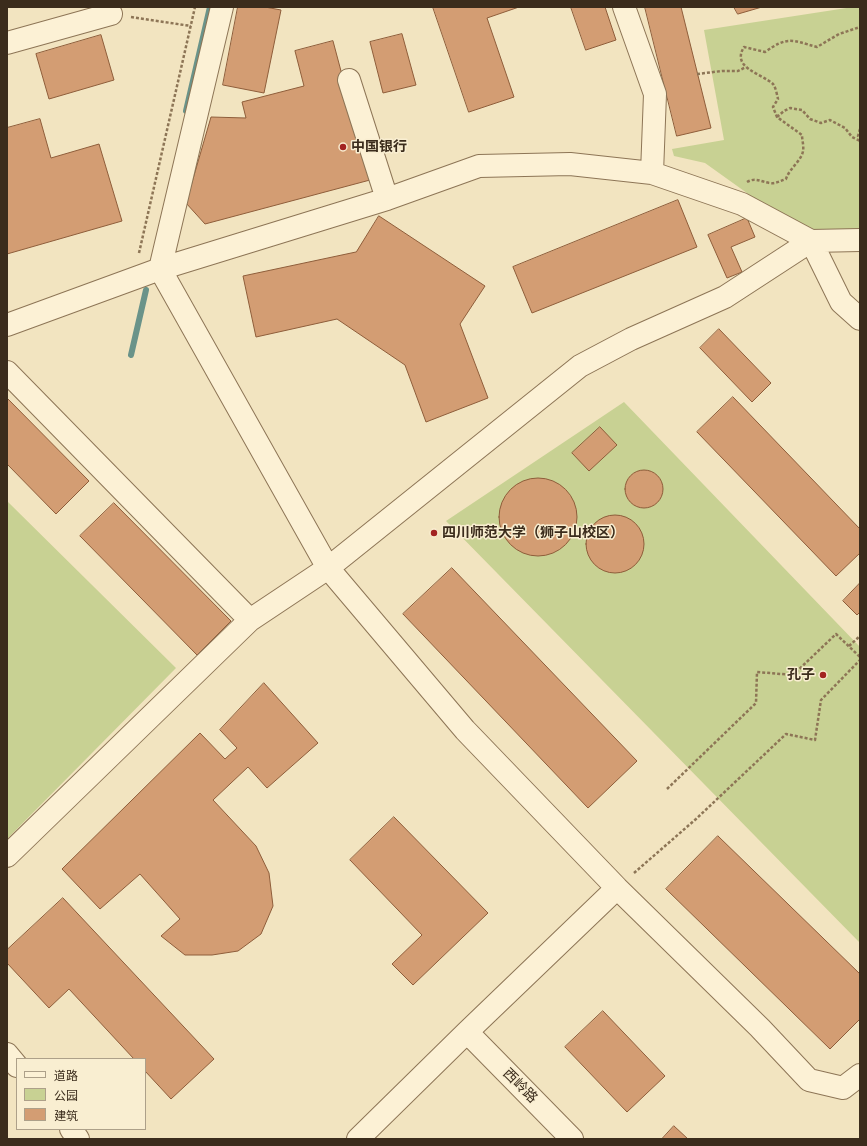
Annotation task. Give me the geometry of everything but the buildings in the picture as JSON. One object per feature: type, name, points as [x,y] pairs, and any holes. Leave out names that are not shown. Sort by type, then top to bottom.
[{"type":"street","points":[[222,7],[160,269],[328,568],[465,730],[617,888],[760,1028],[809,1080],[843,1088],[860,1075]]},
{"type":"street","points":[[624,7],[655,94],[652,173]]},
{"type":"street","points":[[7,44],[111,14]]},
{"type":"street","points":[[349,80],[387,199]]},
{"type":"street","points":[[7,325],[160,269],[387,199],[479,166],[570,164],[652,173],[742,204],[811,241],[860,240]]},
{"type":"street","points":[[811,241],[840,302],[860,319]]},
{"type":"street","points":[[7,856],[250,620],[328,568],[580,366],[638,336],[725,298],[811,241]]},
{"type":"street","points":[[7,372],[250,620]]},
{"type":"street","points":[[358,1139],[617,888]]},
{"type":"street","name":"西岭路","points":[[467,1032],[572,1139]]},
{"type":"street","points":[[7,1054],[16,1065]]},
{"type":"street","points":[[72,1130],[78,1139]]},
{"type":"path","points":[[133,279],[195,7]]},
{"type":"path","points":[[111,14],[191,26]]},
{"type":"path","points":[[744,184],[749,180],[777,183],[786,179],[788,171],[797,162],[803,152],[802,134],[777,117],[773,107],[778,99],[774,85],[746,67],[740,60],[740,54],[744,47],[764,52],[775,44],[787,40],[817,47],[838,34],[860,27]]},
{"type":"path","points":[[697,74],[722,70],[738,71],[746,67]]},
{"type":"path","points":[[777,117],[790,108],[802,110],[810,119],[821,123],[830,120],[845,128],[852,136],[860,140]]},
{"type":"path","points":[[860,129],[858,136],[860,140]]},
{"type":"path","points":[[617,888],[696,819],[786,734],[815,740],[821,700],[860,659],[836,634],[794,675],[757,672],[756,703],[667,789]]},
{"type":"path","points":[[849,646],[860,636]]},
{"type":"green space","points":[[860,7],[860,240],[814,241],[705,163],[674,156],[672,149],[724,140],[704,30]]},
{"type":"green space","points":[[624,402],[860,647],[860,943],[446,521]]},
{"type":"green space","points":[[7,501],[176,668],[7,839]]},
{"type":"waterway","points":[[186,111],[210,7]]},
{"type":"waterway","points":[[131,355],[146,290]]},
{"type":"place","name":"中国银行","points":[[343,147]]},
{"type":"place","name":"四川师范大学（狮子山校区）","points":[[434,533]]},
{"type":"place","name":"孔子","points":[[823,675]]}]
